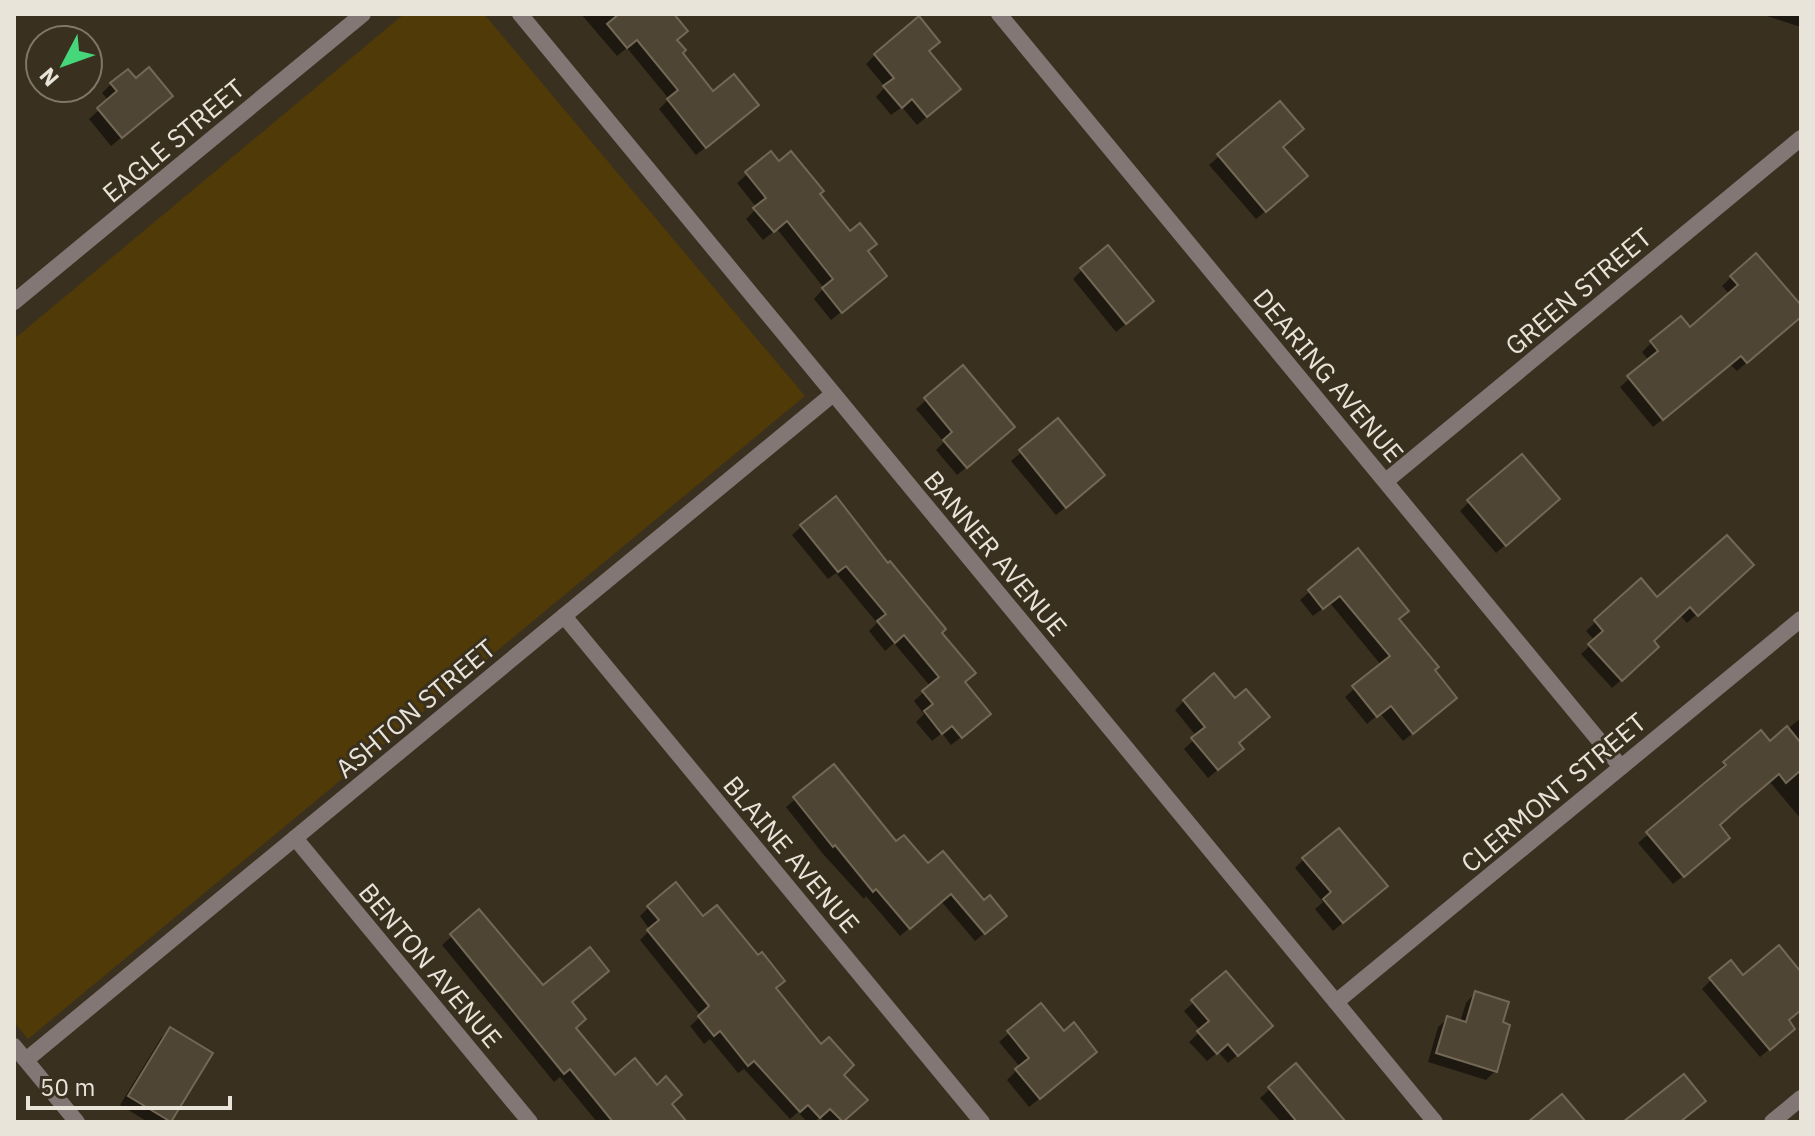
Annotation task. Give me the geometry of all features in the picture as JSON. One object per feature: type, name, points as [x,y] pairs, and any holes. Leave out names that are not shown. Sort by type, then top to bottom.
[{"type":"street","name":"EAGLE STREET","points":[[14,302],[363,14]]},
{"type":"street","name":"BANNER AVENUE","points":[[520,14],[1435,1122]]},
{"type":"street","name":"DEARING AVENUE","points":[[999,14],[1621,767]]},
{"type":"street","name":"GREEN STREET","points":[[1386,481],[1801,138]]},
{"type":"street","name":"ASHTON STREET","points":[[26,1060],[833,394]]},
{"type":"street","name":"BLAINE AVENUE","points":[[564,616],[982,1122]]},
{"type":"street","name":"CLERMONT STREET","points":[[1336,1002],[1801,619]]},
{"type":"street","name":"BENTON AVENUE","points":[[295,838],[530,1122]]},
{"type":"street","points":[[14,1046],[77,1122]]},
{"type":"street","points":[[1772,1122],[1801,1098]]},
{"type":"shaded area","points":[[404,14],[484,14],[805,396],[28,1039],[14,1022],[14,339]]},
{"type":"building","points":[[619,14],[674,14],[688,31],[677,40],[686,50],[683,53],[713,91],[734,74],[759,105],[706,148],[667,99],[678,90],[637,40],[627,48],[607,24]]},
{"type":"building","points":[[919,16],[940,42],[929,51],[961,89],[927,117],[912,99],[902,108],[883,86],[894,78],[874,54]]},
{"type":"building","points":[[149,67],[173,96],[122,138],[97,108],[117,91],[110,83],[128,69],[136,78]]},
{"type":"building","points":[[1280,101],[1304,129],[1283,147],[1308,176],[1266,212],[1217,154]]},
{"type":"building","points":[[771,151],[779,161],[791,151],[824,191],[820,194],[850,231],[860,223],[877,244],[868,251],[887,276],[842,313],[822,288],[833,279],[787,221],[774,232],[753,208],[766,198],[745,172]]},
{"type":"building","points":[[1108,245],[1154,301],[1126,324],[1080,268]]},
{"type":"building","points":[[1756,253],[1801,305],[1801,317],[1747,363],[1741,356],[1663,420],[1627,376],[1658,351],[1650,341],[1681,316],[1690,327],[1738,285],[1730,276]]},
{"type":"building","points":[[963,365],[1015,427],[967,468],[943,440],[952,432],[924,398]]},
{"type":"building","points":[[1058,418],[1105,475],[1066,508],[1019,450]]},
{"type":"building","points":[[1522,454],[1560,499],[1506,546],[1467,500]]},
{"type":"building","points":[[836,496],[888,563],[890,561],[946,629],[942,633],[976,673],[965,682],[991,714],[962,738],[952,726],[942,734],[924,711],[933,704],[922,691],[939,677],[904,635],[895,643],[877,621],[886,614],[846,566],[838,572],[800,525]]},
{"type":"building","points":[[1727,535],[1754,565],[1698,616],[1690,607],[1654,641],[1659,647],[1622,681],[1588,644],[1603,631],[1594,620],[1641,578],[1657,597]]},
{"type":"building","points":[[1358,548],[1409,611],[1399,619],[1439,667],[1435,670],[1457,698],[1413,734],[1391,706],[1377,717],[1352,686],[1390,656],[1340,596],[1323,609],[1308,590]]},
{"type":"building","points":[[1214,673],[1235,698],[1246,689],[1270,717],[1239,743],[1244,749],[1218,770],[1191,738],[1205,727],[1183,700]]},
{"type":"building","points":[[1787,726],[1801,743],[1801,770],[1786,783],[1779,774],[1720,825],[1730,838],[1684,877],[1646,832],[1726,765],[1723,762],[1761,730],[1770,741]]},
{"type":"building","points":[[834,764],[896,841],[904,835],[928,863],[943,851],[984,900],[990,895],[1007,916],[985,934],[951,894],[910,929],[876,889],[873,892],[835,845],[833,847],[793,797]]},
{"type":"building","points":[[1339,828],[1388,886],[1343,923],[1323,899],[1331,892],[1302,858]]},
{"type":"building","points":[[676,882],[703,916],[717,905],[758,955],[762,952],[785,981],[776,988],[821,1044],[829,1037],[854,1065],[844,1075],[868,1100],[843,1122],[830,1109],[820,1118],[808,1105],[800,1112],[754,1061],[748,1066],[720,1031],[714,1036],[698,1016],[709,1006],[647,930],[659,920],[647,906]]},
{"type":"building","points":[[479,909],[543,985],[590,947],[609,971],[572,1002],[586,1019],[576,1028],[615,1075],[635,1058],[657,1085],[666,1076],[682,1095],[672,1104],[687,1122],[613,1122],[570,1069],[564,1074],[450,934]]},
{"type":"building","points":[[1779,945],[1801,972],[1801,1010],[1789,1020],[1795,1029],[1770,1050],[1709,978],[1731,960],[1743,975]]},
{"type":"building","points":[[1226,971],[1273,1026],[1238,1056],[1228,1044],[1217,1054],[1197,1031],[1209,1021],[1191,1000]]},
{"type":"building","points":[[1475,991],[1509,1002],[1503,1022],[1510,1025],[1497,1072],[1436,1053],[1447,1016],[1466,1022]]},
{"type":"building","points":[[1041,1003],[1064,1031],[1074,1022],[1097,1052],[1040,1099],[1015,1069],[1029,1058],[1007,1031]]},
{"type":"building","points":[[170,1027],[213,1053],[171,1122],[128,1096]]},
{"type":"building","points":[[1296,1063],[1346,1122],[1297,1122],[1268,1087]]},
{"type":"building","points":[[1684,1074],[1706,1101],[1680,1122],[1623,1122]]},
{"type":"building","points":[[1562,1094],[1586,1122],[1528,1122]]}]
